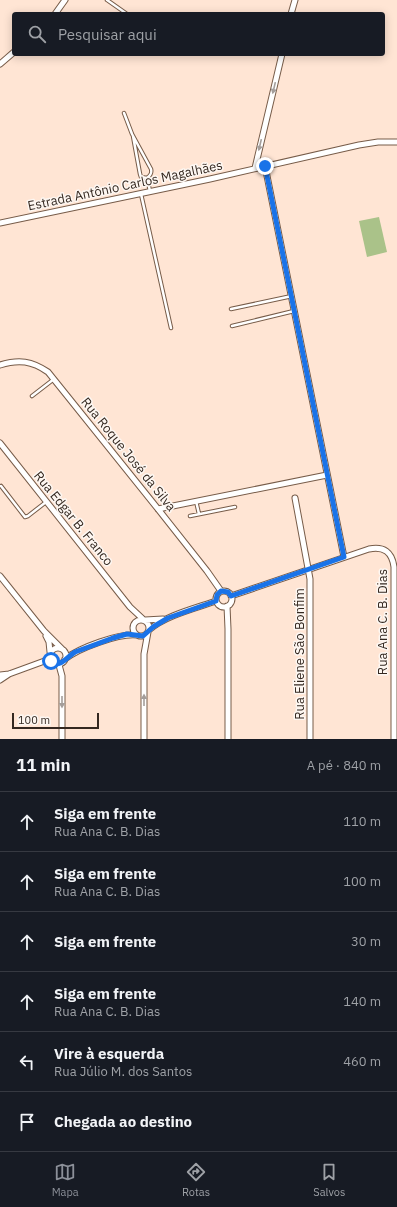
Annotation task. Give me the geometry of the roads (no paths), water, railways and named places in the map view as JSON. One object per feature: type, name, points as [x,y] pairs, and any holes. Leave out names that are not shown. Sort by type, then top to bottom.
[{"type":"street","points":[[56,12],[65,0]]},
{"type":"street","points":[[291,12],[294,0]]},
{"type":"street","points":[[0,64],[12,54]]},
{"type":"street","points":[[255,168],[282,56]]},
{"type":"street","name":"Estrada Antônio Carlos Magalhães","points":[[0,223],[359,145],[378,142],[396,142]]},
{"type":"street","points":[[265,166],[344,557]]},
{"type":"street","name":"Rua Roque José da Silva","points":[[0,364],[15,361],[32,363],[40,366],[48,372],[207,571],[221,591]]},
{"type":"street","name":"Rua Edgar B. Franco","points":[[0,443],[130,606],[144,620]]},
{"type":"street","points":[[158,509],[327,475]]},
{"type":"street","name":"Rua Eliene São Bonfim","points":[[295,498],[309,569],[311,590],[310,739]]},
{"type":"street","name":"Rua Ana C. B. Dias","points":[[231,596],[344,557],[375,548],[386,550],[393,560],[394,567],[394,739]]},
{"type":"street","points":[[0,576],[44,631],[66,654],[65,659]]},
{"type":"street","points":[[221,591],[228,592],[232,601],[224,607],[219,605],[216,601],[217,595],[221,591]]},
{"type":"street","points":[[113,638],[127,634],[143,636],[157,624],[168,618],[216,601]]},
{"type":"street","name":"Rua Edgar B. Franco","points":[[130,606],[134,618],[133,624]]},
{"type":"street","points":[[227,606],[228,739]]},
{"type":"street","points":[[44,631],[49,642],[50,659],[53,663],[59,664],[64,662],[65,659],[75,652],[126,632],[138,620],[168,618]]},
{"type":"street","points":[[144,620],[148,624],[149,631],[144,654],[144,739]]},
{"type":"street","points":[[133,624],[132,629],[137,635]]},
{"type":"street","points":[[50,652],[55,648],[74,650],[89,647]]},
{"type":"street","points":[[0,680],[9,674],[50,659]]},
{"type":"street","points":[[59,664],[62,676],[62,739]]},
{"type":"street","points":[[0,675],[9,674]]},
{"type":"lane","points":[[107,0],[124,12]]},
{"type":"lane","points":[[124,113],[132,134],[151,169],[152,172],[147,178]]},
{"type":"lane","points":[[132,134],[141,177],[147,178]]},
{"type":"lane","points":[[147,178],[150,191]]},
{"type":"lane","points":[[141,193],[171,328]]},
{"type":"lane","points":[[231,308],[292,296]]},
{"type":"lane","points":[[232,326],[295,311]]},
{"type":"lane","points":[[32,396],[54,379]]},
{"type":"lane","points":[[1,486],[25,517],[46,502]]},
{"type":"lane","points":[[196,501],[199,514]]},
{"type":"lane","points":[[190,516],[234,507]]}]
